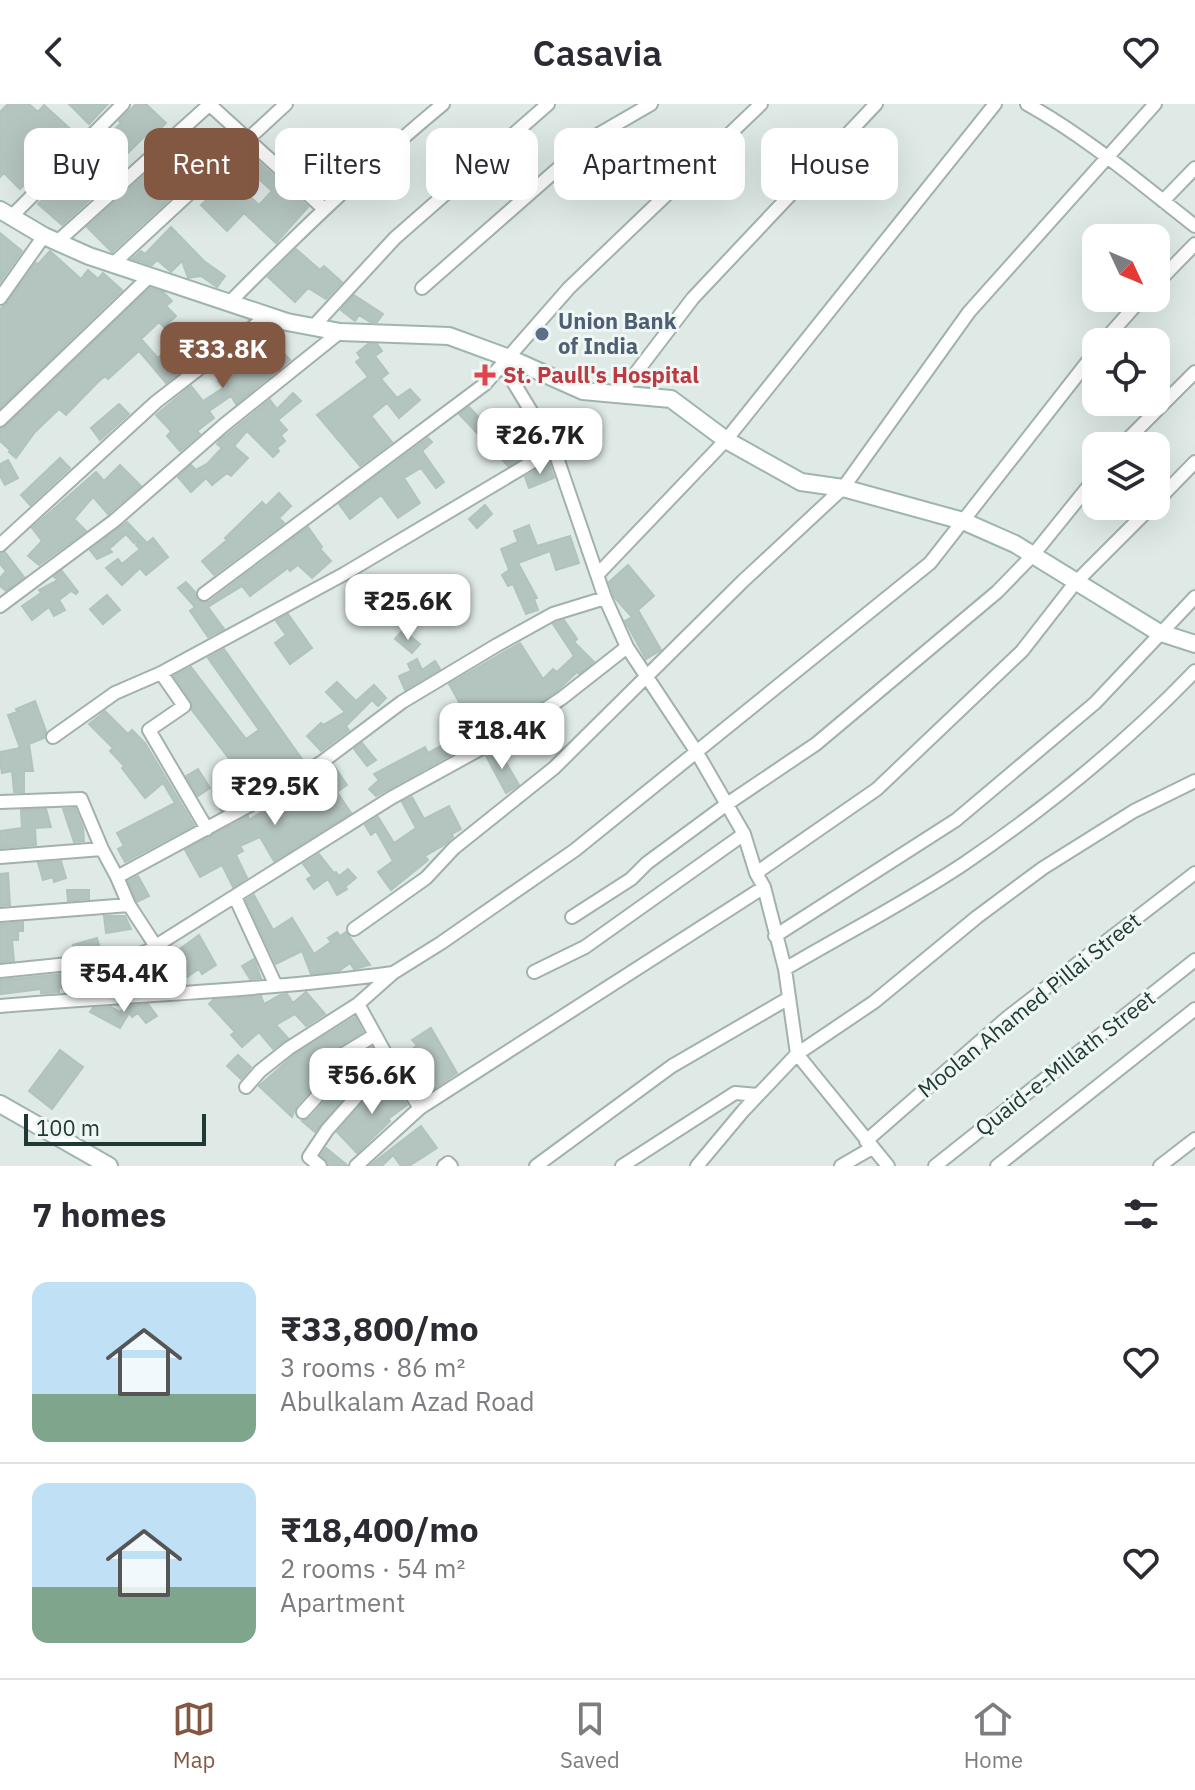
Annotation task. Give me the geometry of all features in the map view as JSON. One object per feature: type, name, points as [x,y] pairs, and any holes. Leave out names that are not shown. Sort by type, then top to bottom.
[{"type":"main road","points":[[6,213],[51,239],[267,316],[340,332],[449,336],[583,391],[671,399],[726,440],[801,482],[843,488],[963,521],[1015,544],[1161,633],[1195,644]]},
{"type":"main road","points":[[0,1104],[109,1166]]},
{"type":"street","points":[[6,213],[123,104]]},
{"type":"street","points":[[0,298],[51,239],[209,104],[234,128]]},
{"type":"street","points":[[259,128],[286,104]]},
{"type":"street","points":[[228,304],[323,208],[443,104]]},
{"type":"street","points":[[312,328],[395,238],[548,104]]},
{"type":"street","points":[[422,288],[594,137],[651,104]]},
{"type":"street","points":[[204,594],[485,384],[569,288],[761,104]]},
{"type":"street","points":[[619,395],[693,298],[876,104]]},
{"type":"street","points":[[598,574],[726,440],[995,104]]},
{"type":"street","points":[[1027,104],[1060,122],[1108,156],[1195,226]]},
{"type":"street","points":[[354,929],[426,878],[454,848],[554,768],[743,581],[843,488],[969,312],[1155,104]]},
{"type":"street","points":[[259,151],[323,208]]},
{"type":"street","points":[[1163,201],[1195,168]]},
{"type":"street","points":[[114,263],[182,200]]},
{"type":"street","points":[[1170,270],[1195,244]]},
{"type":"street","points":[[0,420],[150,276]]},
{"type":"street","points":[[1115,328],[1130,312]]},
{"type":"street","points":[[0,545],[156,402],[267,316]]},
{"type":"street","points":[[0,606],[114,521],[224,425],[340,332]]},
{"type":"street","points":[[506,361],[554,449],[605,598],[627,647],[696,751],[744,834],[756,873],[764,887],[785,969],[797,1054],[888,1166]]},
{"type":"street","points":[[246,1087],[260,1071],[289,1048],[358,1004],[393,973],[575,850],[930,563],[1082,369]]},
{"type":"street","points":[[1135,432],[1195,372]]},
{"type":"street","points":[[53,737],[115,693],[161,673],[344,574],[554,449]]},
{"type":"street","points":[[1170,488],[1195,462]]},
{"type":"street","points":[[572,917],[631,879],[647,863],[727,804],[816,744],[997,592],[1033,555],[1082,494]]},
{"type":"street","points":[[756,873],[877,789],[1022,651],[1075,583],[1138,520]]},
{"type":"street","points":[[775,936],[956,820],[1095,703],[1195,597]]},
{"type":"street","points":[[117,877],[283,787],[402,702],[497,645],[553,614],[605,598]]},
{"type":"street","points":[[0,971],[127,958],[146,952],[391,798],[511,732],[562,698],[627,647]]},
{"type":"street","points":[[785,969],[975,855],[1061,792],[1157,710],[1195,671]]},
{"type":"street","points":[[161,673],[184,706],[149,730],[207,829]]},
{"type":"street","points":[[697,1166],[797,1054],[874,1002],[977,917],[1043,868],[1134,811],[1195,781]]},
{"type":"street","points":[[0,802],[81,799],[129,905],[155,945]]},
{"type":"street","points":[[534,972],[585,947],[744,834]]},
{"type":"street","points":[[0,857],[102,849]]},
{"type":"street","name":"Moolan Ahamed Pillai Street","points":[[841,1166],[869,1145],[1008,1017],[1195,873]]},
{"type":"street","points":[[356,1166],[420,1108],[764,887]]},
{"type":"street","points":[[235,897],[276,986]]},
{"type":"street","points":[[0,915],[129,905]]},
{"type":"street","name":"Quaid-e-Millath Street","points":[[935,1166],[1195,960]]},
{"type":"street","points":[[0,1006],[315,984],[393,973]]},
{"type":"street","points":[[536,1166],[672,1066],[789,998]]},
{"type":"street","points":[[358,1004],[420,1108]]},
{"type":"street","points":[[997,1166],[1195,1009]]},
{"type":"street","points":[[303,1112],[341,1070],[337,1058],[375,1035]]},
{"type":"street","points":[[320,1166],[309,1157],[327,1130],[389,1060]]},
{"type":"street","points":[[622,1166],[735,1093],[758,1095]]},
{"type":"street","points":[[1160,1166],[1195,1139]]},
{"type":"street","points":[[444,1166],[448,1163],[451,1166]]},
{"type":"building","points":[[8,104],[29,104],[38,112],[44,105],[69,128],[24,128],[24,185],[20,189],[4,173],[0,177],[0,112]]},
{"type":"building","points":[[69,104],[108,104],[89,124]]},
{"type":"building","points":[[136,104],[146,104],[166,123],[161,128],[144,128],[144,137],[128,153],[128,128],[116,128],[121,123],[119,121]]},
{"type":"building","points":[[259,162],[275,177],[275,200],[300,200],[308,207],[276,243],[244,213],[227,231],[201,205],[206,200],[254,200],[259,205],[272,191],[259,179]]},
{"type":"building","points":[[144,176],[144,200],[169,200],[112,252],[87,227],[117,200],[128,200],[128,190]]},
{"type":"building","points":[[42,200],[89,200],[62,225],[38,204]]},
{"type":"building","points":[[171,227],[204,261],[225,276],[217,287],[201,276],[188,278],[182,261],[171,272],[157,260],[152,265],[132,259],[141,251],[145,254]]},
{"type":"building","points":[[0,233],[22,251],[0,282]]},
{"type":"building","points":[[296,249],[320,270],[324,266],[342,282],[326,299],[308,288],[295,302],[268,277]]},
{"type":"building","points":[[50,251],[81,279],[88,270],[98,279],[103,273],[122,290],[0,408],[0,309],[36,263]]},
{"type":"building","points":[[150,288],[163,292],[172,301],[166,306],[176,316],[164,327],[159,322],[141,339],[158,358],[178,341],[194,362],[166,383],[139,351],[108,379],[105,376],[98,382],[66,415],[59,409],[35,432],[16,458],[0,441],[0,429]]},
{"type":"building","points":[[354,295],[383,314],[377,322],[370,322],[359,315],[355,321],[341,310]]},
{"type":"building","points":[[274,333],[284,345],[279,348],[290,360],[236,404],[231,396],[209,411],[214,418],[197,431],[200,434],[180,451],[167,436],[171,431],[156,415],[191,386],[203,401],[223,388],[218,381],[228,374],[221,363],[244,346],[250,353]]},
{"type":"building","points":[[368,344],[377,344],[382,351],[375,356],[388,373],[381,379],[397,398],[410,389],[420,400],[399,418],[387,403],[371,416],[392,442],[360,466],[317,415],[368,377],[356,362],[361,358],[357,353]]},
{"type":"building","points":[[293,393],[301,401],[278,420],[287,430],[281,435],[285,441],[273,457],[247,431],[234,446],[248,458],[231,476],[227,473],[212,485],[206,478],[191,492],[178,477],[191,465],[196,470],[207,464],[222,448],[217,444],[219,441],[270,400],[277,409]]},
{"type":"building","points":[[119,404],[129,414],[100,440],[91,428]]},
{"type":"building","points":[[469,407],[522,458],[508,466],[459,414]]},
{"type":"building","points":[[428,438],[432,442],[422,451],[444,482],[436,488],[421,468],[404,478],[420,503],[398,518],[381,495],[350,519],[339,504]]},
{"type":"building","points":[[60,458],[70,468],[30,505],[21,495]]},
{"type":"building","points":[[8,460],[18,478],[5,485],[0,476],[0,464]]},
{"type":"building","points":[[549,462],[554,478],[529,488],[525,477]]},
{"type":"building","points":[[120,465],[141,486],[108,514],[93,497],[74,519],[86,531],[39,565],[28,556],[42,541],[32,528],[96,472],[104,481]]},
{"type":"building","points":[[279,493],[291,506],[279,518],[284,523],[214,575],[202,561],[227,540],[225,538],[262,502],[266,506]]},
{"type":"building","points":[[485,505],[492,514],[477,528],[469,519]]},
{"type":"building","points":[[127,522],[147,543],[153,538],[168,557],[146,575],[140,568],[122,585],[106,568],[118,559],[122,564],[140,549],[136,545],[143,539],[134,543],[126,534],[109,549],[112,552],[97,559],[90,550]]},
{"type":"building","points":[[529,525],[537,546],[570,536],[579,563],[556,570],[550,551],[518,563],[537,598],[534,599],[538,610],[526,614],[513,584],[508,586],[502,575],[509,570],[501,549],[518,542],[514,531]]},
{"type":"building","points":[[308,527],[331,561],[312,578],[298,565],[290,571],[288,568],[250,596],[242,586],[208,607],[224,629],[208,637],[190,611],[195,607],[178,588],[186,582],[195,592],[197,600],[209,602]]},
{"type":"building","points":[[5,552],[24,577],[6,591],[0,586],[0,578],[6,571],[0,564],[0,554]]},
{"type":"building","points":[[628,565],[654,596],[638,610],[661,650],[646,659],[625,621],[632,617],[614,597],[609,582]]},
{"type":"building","points":[[62,571],[78,592],[71,591],[59,600],[65,610],[54,616],[49,607],[32,620],[22,606],[41,593],[39,590],[58,580],[54,577]]},
{"type":"building","points":[[107,595],[120,610],[103,624],[90,609]]},
{"type":"building","points":[[288,614],[312,648],[290,664],[275,643],[286,635],[276,621]]},
{"type":"building","points":[[564,620],[577,639],[574,642],[594,662],[506,724],[376,796],[369,789],[379,780],[374,774],[425,747],[428,753],[453,739],[449,732],[467,716],[449,684],[520,643],[543,679],[553,669],[557,672],[574,656],[553,624]]},
{"type":"building","points":[[403,630],[420,644],[412,653],[395,639]]},
{"type":"building","points":[[224,649],[304,762],[221,810],[213,792],[238,782],[230,767],[234,765],[192,710],[191,701],[174,676],[191,667],[246,739],[259,730],[208,658]]},
{"type":"building","points":[[417,659],[422,670],[435,661],[440,669],[405,690],[399,676],[411,671],[408,664]]},
{"type":"building","points":[[337,682],[356,701],[374,685],[386,698],[378,706],[372,700],[346,726],[349,730],[321,751],[307,736],[321,723],[323,725],[345,712],[326,692]]},
{"type":"building","points":[[35,701],[46,731],[44,738],[29,744],[33,771],[24,771],[24,792],[14,792],[12,771],[2,773],[0,762],[0,752],[20,748],[8,715]]},
{"type":"building","points":[[105,711],[128,734],[132,730],[145,743],[194,825],[125,862],[118,849],[124,846],[117,833],[175,803],[163,783],[145,798],[122,768],[124,766],[110,751],[113,748],[89,724]]},
{"type":"building","points":[[362,743],[376,760],[367,766],[354,749]]},
{"type":"building","points":[[498,749],[519,785],[506,793],[486,756]]},
{"type":"building","points":[[334,766],[347,785],[337,792],[351,813],[274,861],[260,837],[240,846],[243,851],[236,855],[247,878],[233,887],[222,865],[200,877],[185,850],[248,816],[249,820]]},
{"type":"building","points":[[198,769],[210,788],[198,796],[186,776]]},
{"type":"building","points":[[412,797],[424,819],[449,806],[461,829],[452,834],[453,837],[444,845],[425,856],[428,860],[391,890],[378,872],[393,861],[376,831],[371,835],[365,825],[378,817],[394,843],[416,828],[402,802]]},
{"type":"building","points":[[75,808],[83,828],[84,841],[74,842],[63,809]]},
{"type":"building","points":[[46,809],[51,827],[35,828],[36,845],[0,848],[0,831],[22,828],[21,810]]},
{"type":"building","points":[[319,854],[334,873],[339,876],[348,869],[356,878],[345,887],[347,889],[337,895],[328,879],[314,889],[307,879],[312,876],[303,864]]},
{"type":"building","points":[[61,861],[66,878],[54,882],[53,877],[43,880],[38,863]]},
{"type":"building","points":[[8,873],[10,905],[0,906],[0,874]]},
{"type":"building","points":[[138,876],[149,896],[137,902],[128,881]]},
{"type":"building","points":[[67,890],[89,890],[89,899],[68,901]]},
{"type":"building","points":[[254,895],[273,930],[292,918],[314,954],[331,942],[328,938],[337,932],[340,936],[346,932],[370,965],[354,969],[350,963],[339,971],[311,974],[302,951],[276,964],[246,900]]},
{"type":"building","points":[[104,916],[125,916],[131,929],[106,933]]},
{"type":"building","points":[[23,922],[23,931],[18,931],[18,940],[12,940],[14,961],[0,962],[0,924]]},
{"type":"building","points":[[199,935],[216,965],[202,974],[199,969],[184,979],[169,957]]},
{"type":"building","points":[[97,938],[101,952],[77,954],[73,945]]},
{"type":"building","points":[[254,959],[261,978],[250,979],[242,966]]},
{"type":"building","points":[[146,966],[148,986],[59,988],[59,992],[41,993],[41,989],[1,994],[1,980]]},
{"type":"building","points":[[306,992],[325,1014],[306,1026],[295,1014],[276,1025],[288,1038],[273,1049],[259,1032],[242,1047],[231,1035],[235,1032],[209,1004],[213,1000],[261,996],[264,1004],[287,994],[293,1003]]},
{"type":"building","points":[[148,1004],[157,1016],[146,1023],[138,1013],[132,1017],[129,1013],[120,1028],[90,1012],[93,1008],[111,1007],[120,1012],[128,1006]]},
{"type":"building","points":[[355,1017],[363,1032],[330,1053],[331,1068],[296,1106],[292,1117],[259,1086],[294,1055]]},
{"type":"building","points":[[431,1028],[457,1073],[423,1096],[400,1061],[417,1045],[412,1040]]},
{"type":"building","points":[[372,1047],[378,1059],[348,1081],[354,1086],[315,1132],[302,1121],[310,1118],[348,1076],[348,1062]]},
{"type":"building","points":[[60,1050],[83,1067],[52,1109],[29,1091]]},
{"type":"building","points":[[238,1055],[251,1067],[241,1079],[227,1066]]},
{"type":"building","points":[[388,1075],[407,1105],[388,1119],[390,1121],[357,1153],[337,1132],[368,1097],[370,1099],[385,1089],[381,1083]]},
{"type":"building","points":[[421,1126],[437,1148],[409,1166],[401,1166],[393,1155],[382,1166],[369,1166]]},
{"type":"building","points":[[326,1148],[347,1166],[329,1166],[321,1155]]},
{"type":"place","name":"Union Bank of India","points":[[542,334]]},
{"type":"place","name":"St. Paull's Hospital","points":[[485,375]]}]
